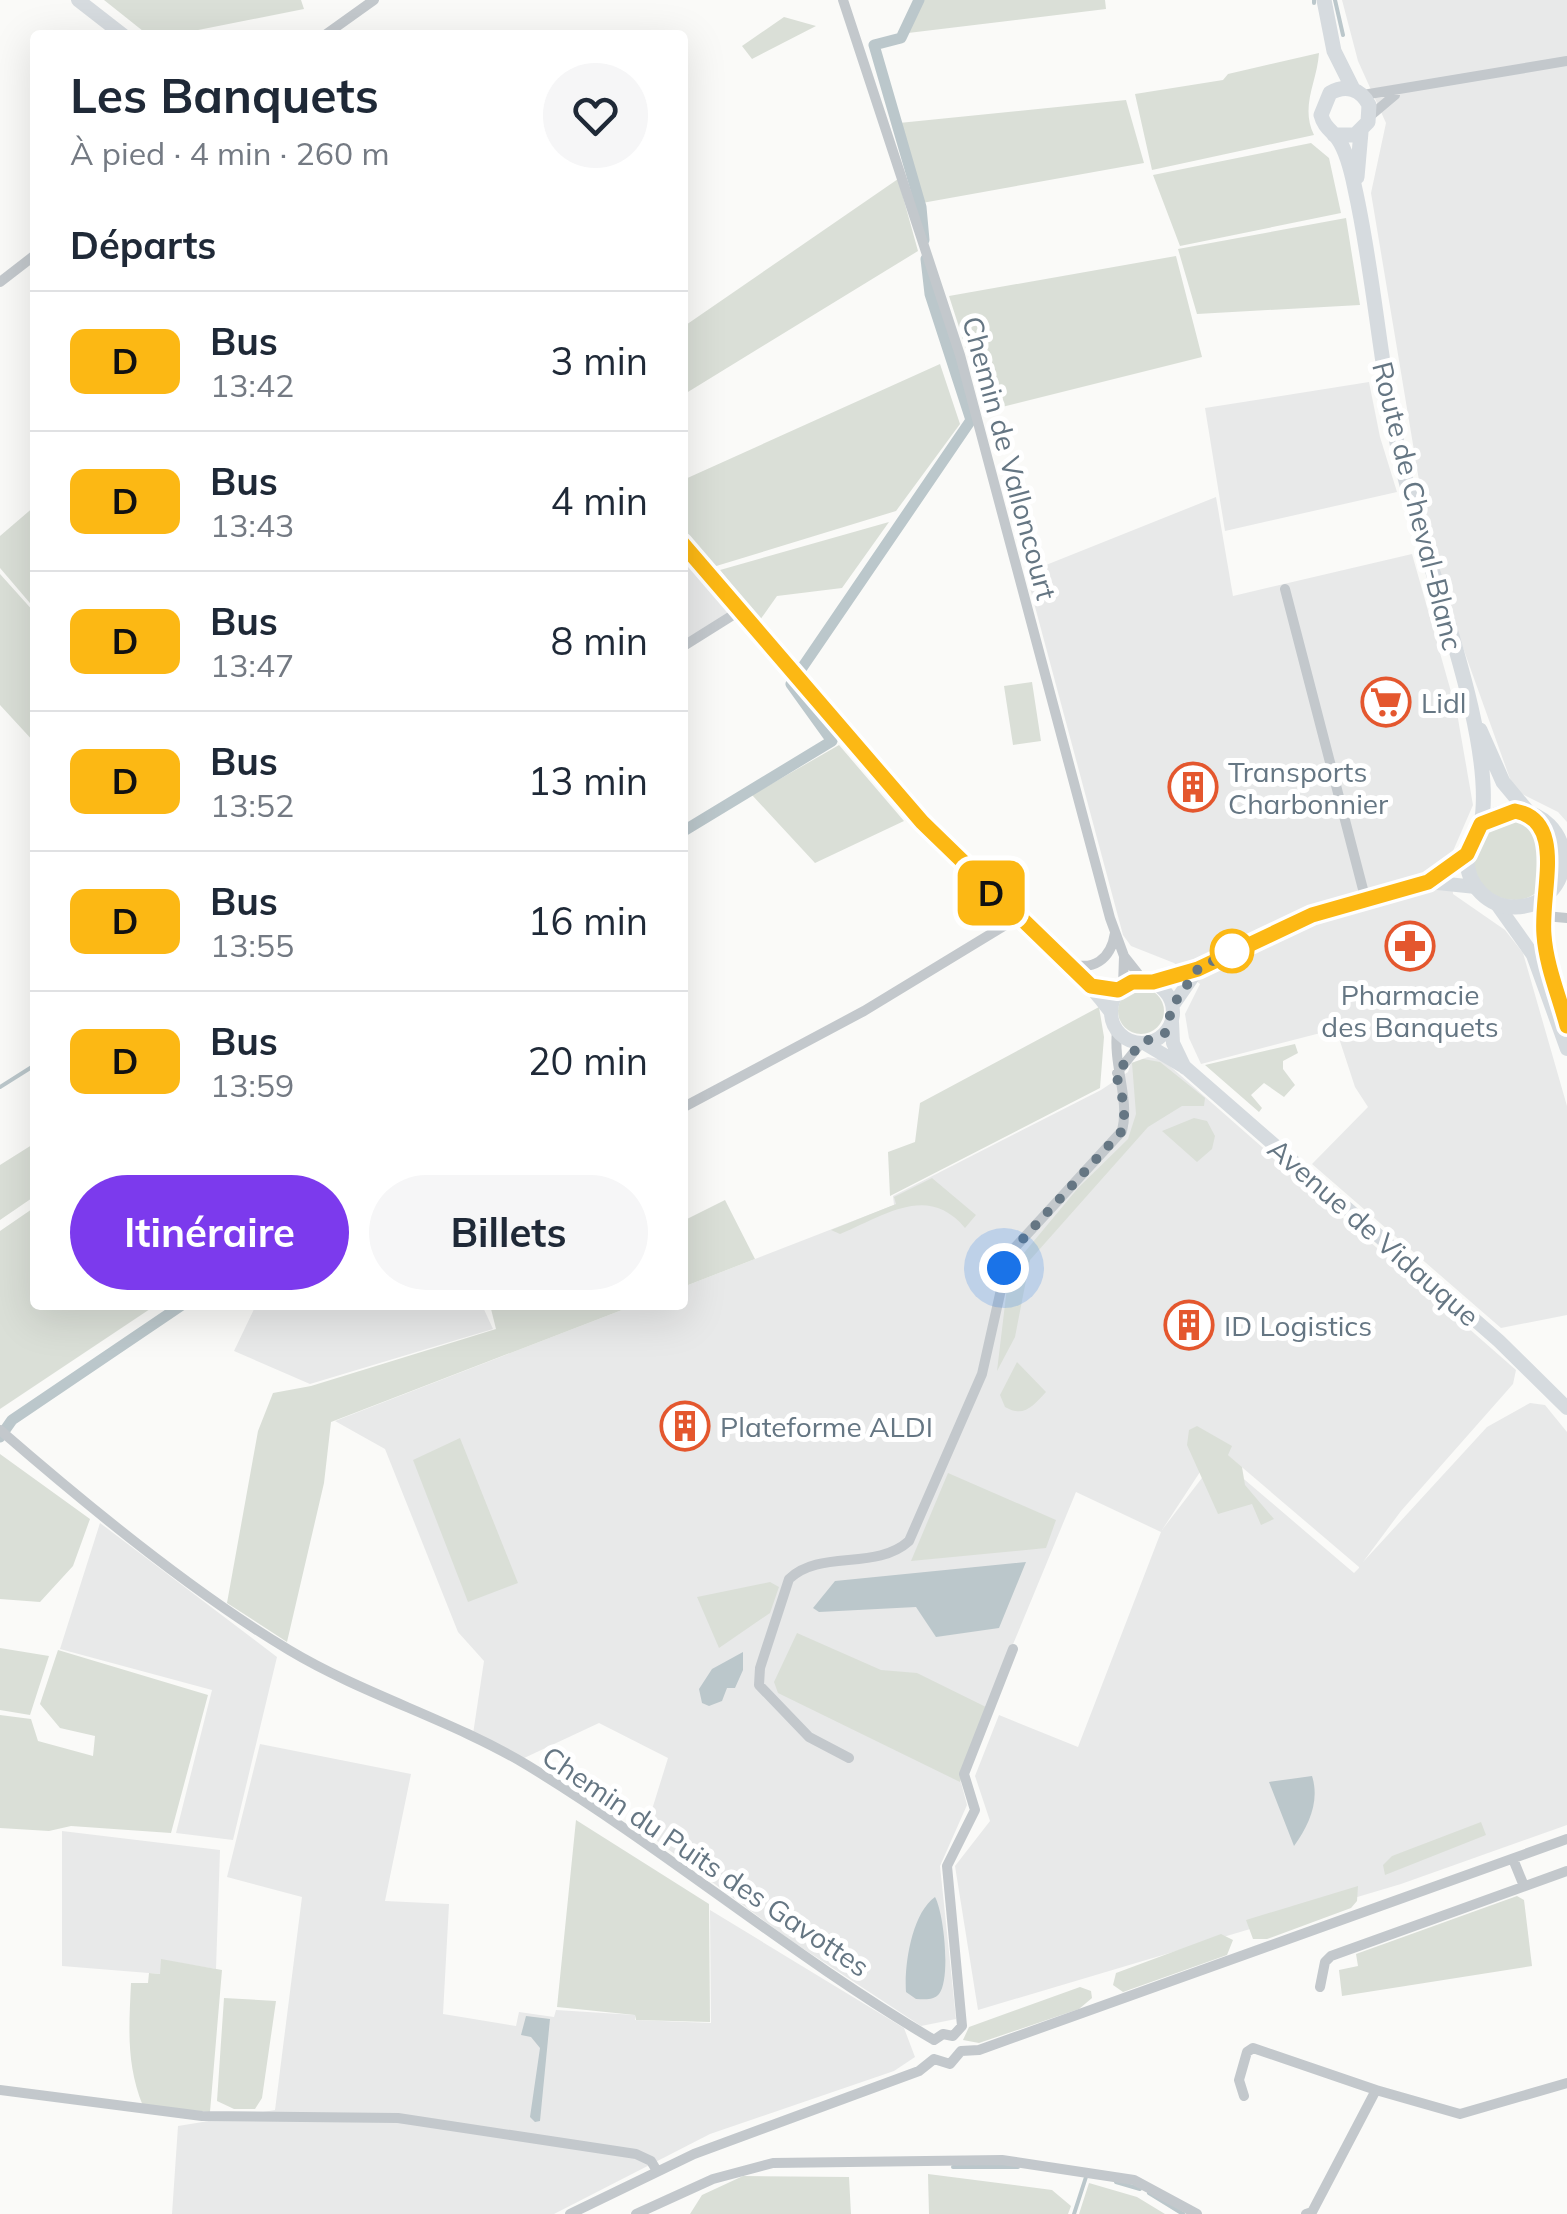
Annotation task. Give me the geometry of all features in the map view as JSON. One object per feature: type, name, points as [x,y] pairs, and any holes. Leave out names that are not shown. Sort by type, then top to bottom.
[{"type":"main road","points":[[1324,0],[1334,51],[1330,93],[1321,115],[1334,134],[1348,137],[1361,132],[1370,116],[1334,51]]},
{"type":"main road","points":[[1330,93],[1358,92]]},
{"type":"main road","name":"Route de Cheval-Blanc","points":[[1355,189],[1361,132]]},
{"type":"main road","name":"Route de Cheval-Blanc","points":[[1334,134],[1355,189],[1380,367],[1400,460],[1469,704]]},
{"type":"main road","points":[[1469,704],[1503,782],[1528,812],[1561,832],[1564,873],[1549,894],[1518,908],[1496,904],[1476,887],[1467,854],[1481,824],[1483,787],[1469,704]]},
{"type":"main road","points":[[1481,824],[1503,812],[1528,812]]},
{"type":"street","points":[[78,0],[117,30]]},
{"type":"street","points":[[333,30],[374,0]]},
{"type":"street","name":"Chemin de Valloncourt","points":[[843,0],[960,355],[1115,932],[1124,956],[1148,981]]},
{"type":"street","points":[[1358,92],[1401,92],[1567,60]]},
{"type":"street","points":[[1370,116],[1401,92]]},
{"type":"street","points":[[0,282],[30,259]]},
{"type":"street","points":[[688,550],[902,801],[1017,918],[1091,986],[1110,1011],[1117,1031],[1116,1074],[1125,1108],[1122,1131],[1009,1254],[982,1374],[909,1541],[898,1550],[848,1563],[819,1564],[790,1579],[760,1668],[759,1685],[765,1696],[809,1737],[850,1758]]},
{"type":"street","points":[[1284,589],[1365,897]]},
{"type":"street","points":[[688,644],[741,610]]},
{"type":"street","points":[[1428,882],[1467,854]]},
{"type":"street","points":[[1091,986],[1120,988],[1198,969],[1288,924],[1365,897],[1428,882],[1476,887]]},
{"type":"street","points":[[1549,894],[1544,936],[1567,1026]]},
{"type":"street","points":[[1496,904],[1533,954],[1567,1050]]},
{"type":"street","points":[[1545,916],[1567,918]]},
{"type":"street","points":[[688,1105],[864,1011],[1017,918]]},
{"type":"street","points":[[1062,960],[1081,966],[1099,963],[1113,944],[1115,932]]},
{"type":"street","name":"Chemin de Valloncourt","points":[[1120,988],[1124,956]]},
{"type":"street","points":[[1173,1005],[1198,969]]},
{"type":"street","points":[[1148,981],[1166,991],[1173,1005],[1173,1043],[1186,1068]]},
{"type":"street","points":[[1110,1011],[1120,988]]},
{"type":"street","points":[[1116,1074],[1142,1043],[1165,1033],[1172,1022]]},
{"type":"street","points":[[1117,1031],[1142,1043]]},
{"type":"street","name":"Avenue de Vidauque","points":[[1142,1043],[1186,1068],[1499,1341],[1564,1403]]},
{"type":"street","name":"Chemin du Puits des Gavottes","points":[[0,1430],[223,1606],[290,1651],[521,1762],[600,1811],[818,1966],[934,2040]]},
{"type":"street","points":[[953,2036],[963,2021],[947,1866],[975,1810],[975,1798],[964,1774],[1013,1649]]},
{"type":"street","points":[[953,2036],[943,2034],[934,2040],[930,2052],[934,2060],[950,2064],[961,2051],[979,2050],[1567,1840]]},
{"type":"street","points":[[1513,1859],[1524,1886]]},
{"type":"street","points":[[1320,1987],[1325,1962],[1331,1956],[1567,1871]]},
{"type":"street","points":[[953,2036],[961,2051]]},
{"type":"street","points":[[1244,2096],[1238,2080],[1246,2052],[1253,2048],[1460,2114],[1567,2083]]},
{"type":"street","points":[[570,2214],[656,2171],[919,2071],[934,2060]]},
{"type":"street","points":[[0,2090],[202,2116],[398,2118],[642,2156],[656,2171]]},
{"type":"street","points":[[1309,2213],[1376,2090]]},
{"type":"street","points":[[636,2214],[714,2179],[773,2163],[1002,2160],[1134,2180],[1196,2214]]},
{"type":"shaded area","points":[[104,0],[301,0],[304,9],[198,30],[142,30]]},
{"type":"shaded area","points":[[923,0],[1105,0],[1106,9],[908,33]]},
{"type":"shaded area","points":[[1342,0],[1567,0],[1567,822],[1558,812],[1514,790],[1433,564],[1371,193],[1386,123],[1358,61]]},
{"type":"shaded area","points":[[784,17],[816,26],[752,59],[742,46]]},
{"type":"shaded area","points":[[1319,53],[1309,104],[1314,135],[1152,170],[1135,94],[1223,80],[1228,74]]},
{"type":"shaded area","points":[[1126,100],[1144,163],[922,203],[899,123]]},
{"type":"shaded area","points":[[1311,143],[1329,158],[1341,213],[1180,246],[1153,175]]},
{"type":"shaded area","points":[[898,179],[918,251],[688,392],[688,324]]},
{"type":"shaded area","points":[[1346,218],[1360,305],[1197,314],[1178,249]]},
{"type":"shaded area","points":[[1176,256],[1202,357],[986,411],[949,296]]},
{"type":"shaded area","points":[[940,364],[960,424],[896,511],[713,567],[688,538],[688,478]]},
{"type":"shaded area","points":[[1369,382],[1397,492],[1225,531],[1205,408]]},
{"type":"shaded area","points":[[1216,497],[1233,596],[1412,554],[1457,713],[1473,805],[1450,858],[1453,894],[1505,930],[1523,953],[1567,1106],[1567,1315],[1501,1328],[1312,1164],[1368,1107],[1355,1087],[1336,1029],[1201,1064],[1189,1038],[1185,1014],[1200,984],[1174,963],[1131,946],[1123,935],[1026,573]]},
{"type":"shaded area","points":[[30,510],[30,603],[0,568],[0,536]]},
{"type":"shaded area","points":[[889,522],[842,588],[777,596],[760,620],[720,570]]},
{"type":"shaded area","points":[[688,565],[730,612],[688,638]]},
{"type":"shaded area","points":[[0,574],[30,607],[30,738],[0,705]]},
{"type":"shaded area","points":[[1032,682],[1041,741],[1013,745],[1004,686]]},
{"type":"shaded area","points":[[839,745],[904,821],[815,863],[752,795]]},
{"type":"shaded area","points":[[1514,820],[1529,823],[1542,832],[1551,845],[1551,875],[1542,888],[1529,897],[1514,900],[1499,897],[1486,888],[1477,875],[1474,860],[1477,845],[1486,832],[1499,823]]},
{"type":"shaded area","points":[[1141,988],[1157,995],[1164,1011],[1157,1027],[1141,1034],[1125,1027],[1118,1011],[1125,995]]},
{"type":"shaded area","points":[[1099,1007],[1104,1037],[1100,1088],[890,1196],[888,1152],[915,1142],[920,1103]]},
{"type":"shaded area","points":[[1295,1044],[1298,1053],[1283,1061],[1283,1069],[1295,1085],[1284,1097],[1264,1083],[1251,1095],[1262,1108],[1259,1112],[1205,1065]]},
{"type":"shaded area","points":[[1148,1057],[1163,1060],[1516,1370],[1513,1384],[1401,1511],[1363,1562],[1487,1427],[1530,1403],[1545,1405],[1567,1432],[1567,1825],[1401,1884],[978,2010],[955,1866],[990,1821],[975,1776],[999,1715],[1078,1747],[1161,1532],[1076,1492],[959,1775],[967,1805],[940,1866],[956,2019],[921,2026],[790,1940],[645,1832],[668,1758],[599,1723],[522,1759],[473,1734],[484,1661],[458,1632],[385,1449],[335,1421],[622,1310],[688,1310],[688,1285],[894,1205],[893,1196],[1101,1090],[1128,1072],[1131,1063]],"holes":[[[1217,1446],[1359,1567],[1354,1573],[1218,1457],[1162,1530]]]},
{"type":"shaded area","points":[[1143,1059],[1160,1062],[1205,1098],[1204,1106],[1182,1106],[1148,1127],[1030,1260],[1015,1337],[997,1371],[1009,1271],[1078,1188],[1128,1139],[1136,1114],[1132,1063]]},
{"type":"shaded area","points":[[1194,1118],[1207,1121],[1215,1136],[1212,1149],[1197,1162],[1162,1131]]},
{"type":"shaded area","points":[[30,1146],[30,1199],[0,1220],[0,1165]]},
{"type":"shaded area","points":[[932,1178],[976,1215],[965,1228],[936,1207],[921,1205],[889,1212],[840,1234],[831,1230],[896,1204],[894,1197]]},
{"type":"shaded area","points":[[725,1200],[755,1259],[688,1285],[688,1218]]},
{"type":"shaded area","points":[[30,1210],[30,1310],[148,1310],[0,1409],[0,1231]]},
{"type":"shaded area","points":[[254,1310],[484,1310],[493,1329],[310,1384],[234,1351]]},
{"type":"shaded area","points":[[491,1310],[622,1310],[331,1422],[324,1483],[287,1642],[227,1603],[258,1431],[273,1393],[311,1386],[496,1329]]},
{"type":"shaded area","points":[[1017,1362],[1046,1392],[1023,1411],[1005,1407],[1000,1395]]},
{"type":"shaded area","points":[[1197,1426],[1232,1446],[1228,1455],[1242,1467],[1245,1485],[1274,1519],[1261,1525],[1252,1504],[1218,1514],[1187,1445],[1189,1430]]},
{"type":"shaded area","points":[[460,1438],[518,1583],[468,1602],[413,1460]]},
{"type":"shaded area","points":[[0,1454],[90,1519],[73,1566],[40,1602],[0,1599]]},
{"type":"shaded area","points":[[948,1473],[1056,1520],[1046,1548],[911,1561]]},
{"type":"shaded area","points":[[100,1523],[277,1657],[233,1840],[176,1833],[212,1690],[60,1649]]},
{"type":"shaded area","points":[[1026,1562],[999,1628],[936,1637],[916,1607],[819,1612],[813,1608],[835,1581]]},
{"type":"shaded area","points":[[770,1582],[779,1587],[770,1613],[719,1648],[697,1597]]},
{"type":"shaded area","points":[[797,1633],[881,1670],[917,1673],[986,1707],[960,1782],[778,1693],[774,1682]]},
{"type":"shaded area","points":[[0,1648],[49,1656],[30,1715],[0,1710]]},
{"type":"shaded area","points":[[58,1650],[208,1695],[171,1833],[71,1826],[49,1831],[0,1828],[0,1715],[31,1719],[38,1741],[93,1756],[95,1736],[60,1728],[40,1704]]},
{"type":"shaded area","points":[[743,1652],[743,1670],[735,1688],[727,1688],[722,1701],[709,1706],[702,1703],[699,1689],[712,1669]]},
{"type":"shaded area","points":[[260,1744],[411,1774],[385,1901],[449,1904],[443,2014],[516,2026],[519,2012],[554,2017],[556,2010],[635,2015],[635,2020],[711,2023],[710,1910],[904,2028],[915,2057],[894,2071],[710,2134],[554,2214],[172,2214],[178,2126],[275,2110],[302,1897],[227,1877]]},
{"type":"shaded area","points":[[1312,1776],[1312,1812],[1294,1846],[1269,1782]]},
{"type":"shaded area","points":[[576,1820],[709,1904],[710,2022],[636,2020],[635,2015],[557,2007]]},
{"type":"shaded area","points":[[1481,1822],[1486,1835],[1385,1875],[1383,1865],[1392,1856]]},
{"type":"shaded area","points":[[62,1831],[220,1850],[216,1969],[162,1960],[161,1974],[62,1966]]},
{"type":"shaded area","points":[[1358,1886],[1357,1901],[1351,1908],[1267,1939],[1253,1939],[1246,1920]]},
{"type":"shaded area","points":[[1517,1896],[1524,1900],[1532,1966],[1342,1996],[1339,1970],[1358,1966],[1356,1954]]},
{"type":"shaded area","points":[[935,1897],[945,1946],[943,1986],[934,1998],[916,1999],[906,1992],[908,1954],[920,1915]]},
{"type":"shaded area","points":[[1221,1934],[1233,1940],[1227,1955],[1123,1992],[1113,1985],[1116,1973]]},
{"type":"shaded area","points":[[161,1959],[222,1970],[210,2112],[143,2106],[138,2091],[130,2046],[131,1983],[148,1983],[149,1973],[160,1974]]},
{"type":"shaded area","points":[[1080,1987],[1091,1991],[1092,1998],[1079,2009],[979,2043],[963,2040],[969,2027]]},
{"type":"shaded area","points":[[224,1998],[276,2001],[262,2098],[255,2109],[234,2109],[217,2101]]},
{"type":"shaded area","points":[[526,2016],[550,2019],[540,2121],[535,2122],[530,2117],[540,2048],[531,2037],[521,2035]]},
{"type":"shaded area","points":[[928,2174],[1052,2190],[1071,2206],[1068,2214],[929,2214]]},
{"type":"shaded area","points":[[743,2176],[849,2177],[851,2214],[690,2214],[702,2195]]},
{"type":"shaded area","points":[[1089,2183],[1137,2197],[1165,2214],[1079,2214]]},
{"type":"waterway","points":[[919,0],[901,38],[874,45],[921,207],[924,240]]},
{"type":"waterway","points":[[1335,0],[1343,35]]},
{"type":"waterway","points":[[688,828],[832,741],[791,684],[971,420],[930,294],[926,259]]},
{"type":"waterway","points":[[0,1087],[30,1068]]},
{"type":"waterway","points":[[0,1437],[12,1420],[175,1310]]},
{"type":"waterway","points":[[953,2167],[1018,2167]]},
{"type":"waterway","points":[[1074,2214],[1086,2177]]},
{"type":"waterway","points":[[1116,2182],[1140,2189]]},
{"type":"waterway","points":[[1149,2193],[1183,2214]]},
{"type":"bus line","name":"D","points":[[688,550],[902,801],[1010,912],[1091,986],[1118,990],[1132,982],[1153,982],[1198,969],[1288,924],[1354,900],[1428,882],[1467,854],[1481,824],[1503,812],[1528,812],[1554,830],[1564,856],[1561,874],[1549,894],[1544,936],[1567,1026]]},
{"type":"place","name":"Lidl","points":[[1386,702]]},
{"type":"place","name":"Transports Charbonnier","points":[[1193,787]]},
{"type":"place","name":"Pharmacie des Banquets","points":[[1410,946]]},
{"type":"place","name":"ID Logistics","points":[[1189,1325]]},
{"type":"place","name":"Plateforme ALDI","points":[[685,1426]]},
{"type":"route","points":[[1004,1268],[1009,1254],[1068,1184],[1110,1147],[1122,1131],[1125,1108],[1116,1074],[1128,1057],[1141,1043],[1165,1033],[1172,1022],[1173,1005],[1198,969],[1232,951]]}]
